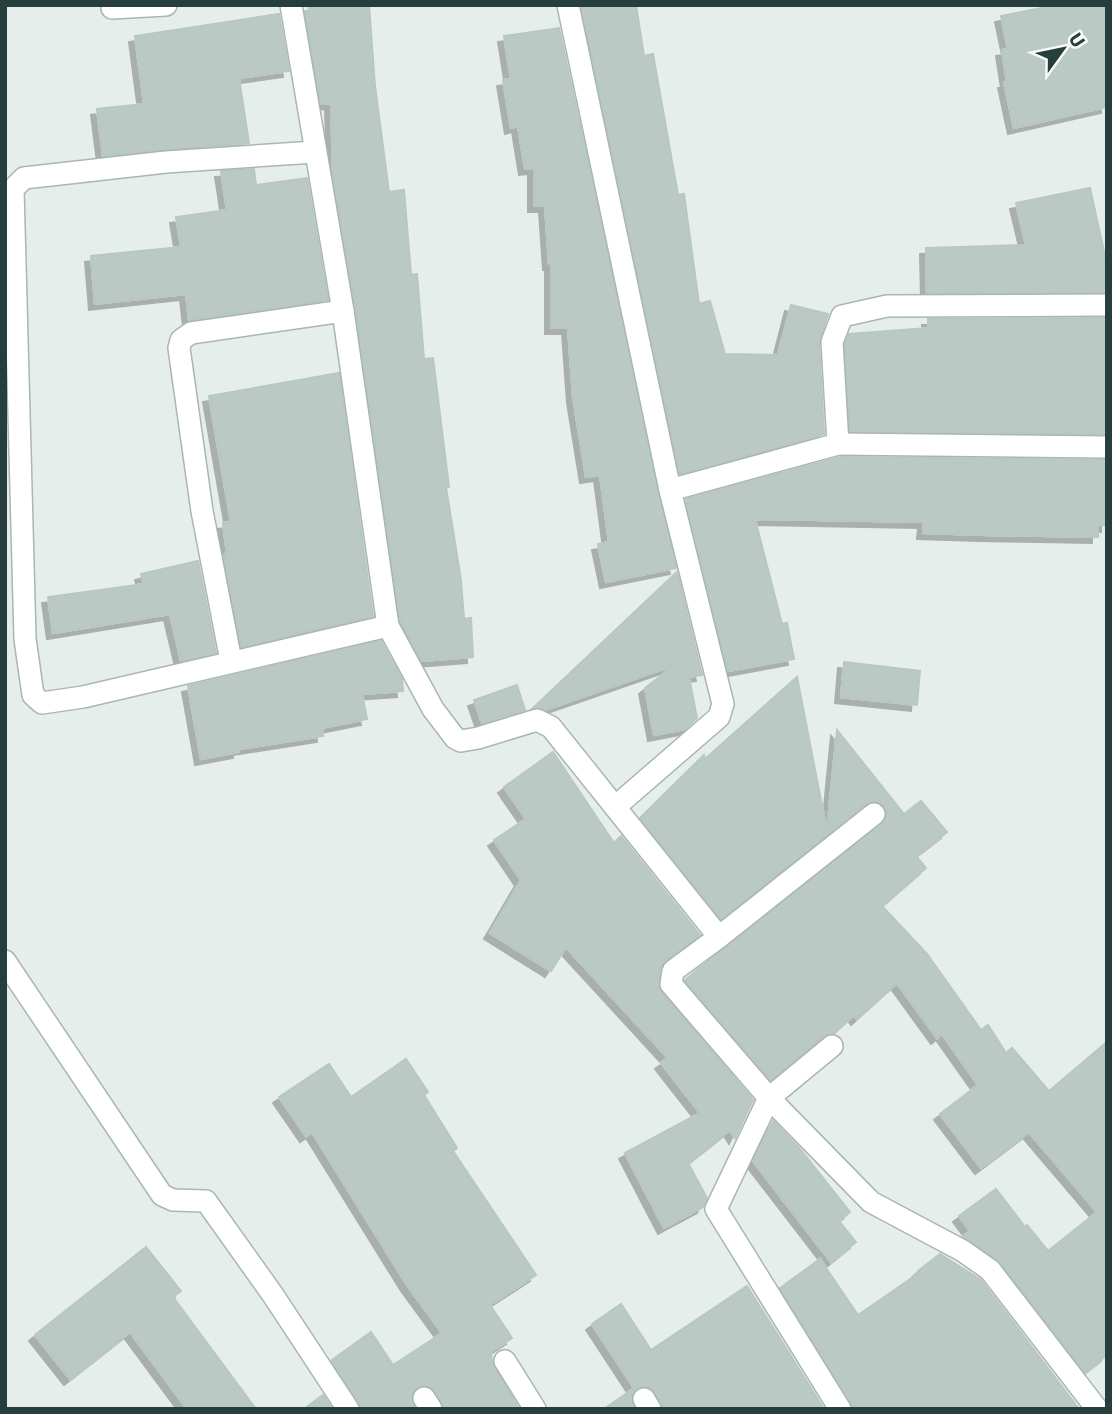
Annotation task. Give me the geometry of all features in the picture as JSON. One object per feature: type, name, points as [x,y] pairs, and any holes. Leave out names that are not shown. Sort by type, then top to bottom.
[{"type":"street","points":[[112,8],[166,5]]},
{"type":"street","points":[[291,5],[343,311],[388,626],[433,709],[455,738],[461,741],[478,738],[537,720],[551,727],[719,937]]},
{"type":"street","points":[[568,5],[670,490],[723,704],[719,717],[615,807]]},
{"type":"street","points":[[315,152],[166,162],[32,177],[24,178],[13,189],[25,639],[33,695],[42,704],[83,697],[388,626]]},
{"type":"street","points":[[838,444],[832,342],[842,316],[887,306],[1107,305]]},
{"type":"street","points":[[231,661],[202,510],[181,340],[191,333],[343,311]]},
{"type":"street","points":[[670,490],[838,444],[1107,447]]},
{"type":"street","points":[[874,814],[673,971],[671,984],[769,1098],[871,1202],[963,1251],[990,1270],[1097,1409]]},
{"type":"street","points":[[5,961],[162,1195],[173,1200],[206,1201],[273,1295],[348,1409]]},
{"type":"street","points":[[832,1046],[769,1098],[716,1209],[840,1409]]},
{"type":"street","points":[[505,1362],[535,1409]]},
{"type":"building","points":[[308,5],[369,5],[375,86],[389,192],[404,190],[411,275],[417,274],[424,359],[433,358],[449,487],[446,487],[461,580],[464,619],[471,618],[473,657],[422,661],[401,622],[356,309],[333,174],[331,103],[321,104],[305,11],[309,11]]},
{"type":"building","points":[[581,5],[636,5],[644,56],[653,54],[678,195],[684,194],[699,304],[710,301],[725,354],[778,355],[791,305],[828,314],[819,343],[824,434],[680,474]]},
{"type":"building","points":[[1057,5],[1107,5],[1107,107],[1014,128],[1004,82],[1007,82],[1002,50],[1008,49],[1001,16]]},
{"type":"building","points":[[279,14],[289,71],[239,78],[249,143],[103,156],[97,109],[144,104],[135,36]]},
{"type":"building","points":[[559,28],[676,568],[606,582],[598,544],[609,542],[600,475],[586,477],[573,397],[568,328],[551,328],[551,264],[545,206],[534,206],[534,168],[525,169],[518,126],[511,128],[503,80],[511,79],[504,36]]},
{"type":"building","points":[[254,169],[256,185],[307,178],[328,300],[189,320],[186,294],[95,304],[91,256],[181,247],[176,217],[227,210],[221,171]]},
{"type":"building","points":[[1090,188],[1107,265],[1107,292],[927,293],[926,248],[1026,245],[1016,203]]},
{"type":"building","points":[[1107,318],[1107,434],[850,431],[845,344],[849,334],[928,328],[928,319]]},
{"type":"building","points":[[339,373],[373,616],[242,647],[224,555],[227,554],[223,523],[231,522],[209,396]]},
{"type":"building","points":[[840,457],[1107,460],[1107,526],[1098,524],[1098,537],[983,535],[923,533],[924,522],[755,519],[782,624],[787,623],[794,659],[728,671],[686,499]]},
{"type":"building","points":[[198,561],[216,653],[181,661],[170,614],[53,633],[48,597],[144,584],[141,574]]},
{"type":"building","points":[[677,572],[702,675],[689,677],[697,718],[685,729],[654,735],[645,688],[675,665],[545,710],[533,708]]},
{"type":"building","points":[[381,641],[402,679],[403,691],[362,694],[367,719],[322,728],[323,736],[239,749],[239,752],[201,759],[188,686]]},
{"type":"building","points":[[844,662],[920,671],[917,705],[841,697]]},
{"type":"building","points":[[797,677],[827,831],[837,730],[904,814],[921,801],[947,832],[916,856],[926,868],[882,906],[927,954],[981,1030],[988,1025],[1006,1053],[1012,1048],[1049,1091],[1107,1042],[1107,1355],[1085,1372],[1000,1262],[963,1236],[970,1231],[959,1216],[996,1189],[1025,1227],[1027,1225],[1048,1251],[1097,1212],[1029,1132],[981,1168],[940,1114],[978,1085],[942,1034],[937,1038],[897,983],[857,1019],[854,1015],[834,1033],[824,1036],[771,1080],[685,980],[886,818],[887,811],[879,802],[866,804],[721,919],[640,818],[704,755],[705,759]]},
{"type":"building","points":[[517,685],[525,710],[482,723],[474,700]]},
{"type":"building","points":[[553,752],[614,843],[621,836],[700,935],[665,961],[660,969],[659,988],[753,1100],[735,1138],[730,1130],[688,1163],[707,1198],[703,1207],[664,1228],[625,1153],[700,1113],[661,1063],[668,1058],[566,947],[551,971],[490,933],[521,880],[494,840],[526,819],[504,787]]},
{"type":"building","points":[[406,1059],[428,1092],[424,1095],[457,1148],[453,1151],[536,1275],[490,1305],[512,1338],[491,1352],[492,1362],[519,1409],[444,1409],[435,1390],[424,1385],[412,1393],[415,1409],[361,1409],[332,1360],[371,1332],[393,1365],[442,1333],[407,1285],[312,1132],[306,1136],[279,1097],[329,1064],[351,1097]]},
{"type":"building","points":[[773,1121],[800,1149],[850,1212],[839,1221],[856,1242],[831,1262],[753,1161]]},
{"type":"building","points":[[146,1247],[181,1291],[173,1297],[256,1409],[187,1409],[130,1332],[70,1379],[35,1335]]},
{"type":"building","points":[[940,1254],[981,1280],[1079,1409],[853,1409],[780,1288],[820,1259],[858,1315],[919,1273],[918,1271]]},
{"type":"building","points":[[747,1286],[824,1409],[663,1409],[655,1392],[644,1386],[632,1393],[635,1409],[604,1409],[634,1388],[592,1324],[621,1304],[651,1350]]},
{"type":"building","points":[[323,1395],[332,1409],[304,1409]]}]
